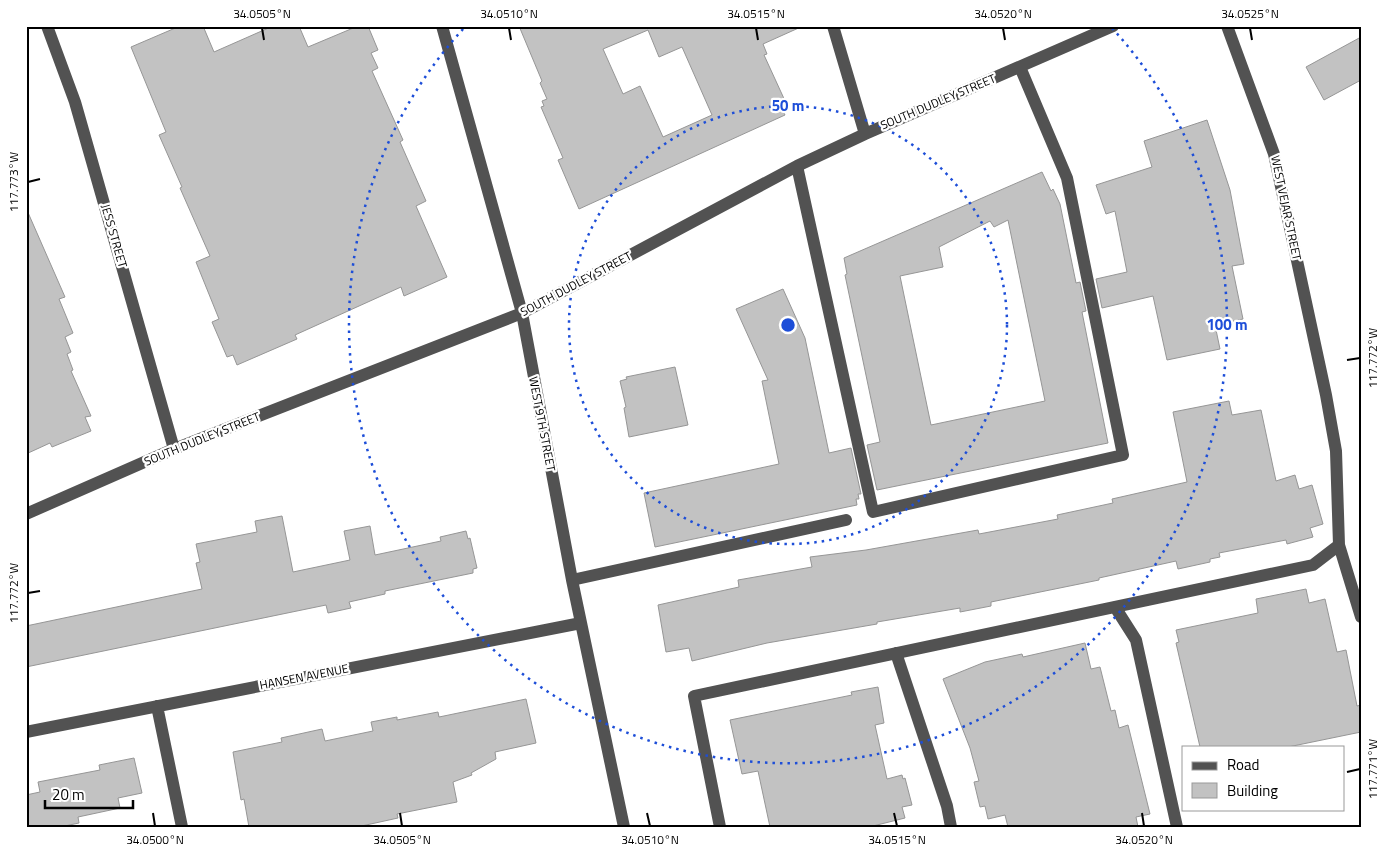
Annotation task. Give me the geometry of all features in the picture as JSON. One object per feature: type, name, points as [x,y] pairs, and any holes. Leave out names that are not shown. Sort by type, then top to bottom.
[{"type":"street","name":"JESS STREET","points":[[47,26],[75,102],[174,449]]},
{"type":"street","name":"WEST 9TH STREET","points":[[442,26],[522,313],[572,580],[624,827]]},
{"type":"street","points":[[833,26],[865,134]]},
{"type":"street","name":"SOUTH DUDLEY STREET","points":[[26,514],[174,449],[522,313],[797,166],[865,134],[1113,26]]},
{"type":"street","name":"WEST VEJAR STREET","points":[[1227,26],[1274,154],[1326,395],[1336,451],[1339,545],[1361,617]]},
{"type":"street","points":[[797,166],[873,512],[1123,455],[1067,178],[1020,67]]},
{"type":"street","points":[[572,580],[846,520]]},
{"type":"street","points":[[720,827],[694,696],[1313,565],[1339,545]]},
{"type":"street","points":[[1114,607],[1136,640],[1177,827]]},
{"type":"street","name":"HANSEN AVENUE","points":[[26,732],[581,623]]},
{"type":"street","points":[[896,653],[946,806],[951,827]]},
{"type":"street","points":[[157,706],[182,827]]},
{"type":"building","points":[[180,26],[203,26],[214,52],[273,26],[299,26],[308,47],[358,26],[368,26],[378,50],[371,53],[378,68],[372,71],[403,140],[400,142],[426,201],[416,206],[447,277],[404,296],[401,287],[295,335],[297,339],[237,365],[233,355],[227,357],[212,322],[219,319],[196,262],[210,256],[159,135],[166,132],[131,47]]},
{"type":"building","points":[[519,26],[803,26],[763,44],[767,54],[764,55],[786,103],[780,105],[785,115],[579,209],[558,160],[563,158],[541,107],[544,106],[542,101],[547,99],[540,83],[542,81]],"holes":[[[648,30],[659,57],[682,47],[712,115],[663,137],[640,86],[623,94],[603,49]]]},
{"type":"building","points":[[1361,37],[1361,80],[1324,100],[1306,67]]},
{"type":"building","points":[[1207,120],[1230,190],[1244,264],[1232,266],[1243,319],[1215,325],[1220,349],[1167,360],[1153,296],[1102,308],[1096,279],[1127,272],[1115,211],[1106,214],[1096,185],[1152,167],[1144,141]]},
{"type":"building","points":[[1042,172],[1060,204],[1076,283],[1080,282],[1086,311],[1082,312],[1108,443],[877,490],[867,445],[880,442],[845,275],[847,274],[844,258]],"holes":[[[1008,220],[1045,401],[931,425],[900,276],[943,267],[939,247],[990,221],[994,227]]]},
{"type":"building","points":[[26,208],[65,297],[59,299],[73,333],[65,337],[71,352],[67,354],[73,370],[71,371],[91,416],[85,417],[91,431],[52,447],[50,443],[26,454]]},
{"type":"building","points":[[783,289],[805,338],[829,453],[851,448],[861,494],[858,494],[859,499],[856,499],[857,505],[655,547],[644,493],[779,464],[762,381],[768,380],[736,309]]},
{"type":"building","points":[[675,367],[688,425],[629,437],[624,408],[626,407],[620,381],[627,379],[626,377]]},
{"type":"building","points":[[1229,401],[1232,415],[1261,410],[1276,481],[1295,475],[1299,489],[1312,485],[1323,524],[1310,528],[1313,537],[1287,544],[1286,540],[1219,553],[1220,557],[1210,559],[1210,562],[1178,569],[1176,561],[1099,578],[1099,580],[991,602],[991,606],[960,612],[960,608],[877,622],[877,624],[767,643],[692,661],[689,648],[666,652],[658,605],[739,587],[738,580],[812,567],[810,557],[866,550],[978,530],[979,534],[1058,519],[1057,515],[1113,503],[1112,499],[1187,482],[1173,412]]},
{"type":"building","points":[[282,516],[293,572],[350,560],[344,531],[370,526],[375,555],[441,541],[440,537],[466,531],[468,539],[470,538],[477,568],[473,569],[473,573],[385,591],[385,594],[349,602],[351,608],[328,613],[326,605],[26,667],[26,626],[202,589],[196,563],[200,562],[196,544],[257,532],[255,521]]},
{"type":"building","points":[[1306,589],[1309,603],[1325,599],[1337,652],[1346,650],[1357,706],[1361,705],[1361,732],[1293,746],[1200,746],[1176,643],[1179,642],[1176,630],[1258,613],[1256,599]]},
{"type":"building","points":[[1085,643],[1091,669],[1100,667],[1111,711],[1115,710],[1119,728],[1128,725],[1150,814],[1136,817],[1138,827],[1008,827],[1005,815],[988,819],[985,806],[980,807],[974,782],[979,781],[970,748],[943,679],[985,662],[1022,654],[1023,657]]},
{"type":"building","points":[[878,687],[884,723],[875,725],[887,779],[902,775],[903,779],[905,778],[912,805],[902,807],[905,818],[869,827],[770,827],[758,771],[742,774],[730,720],[852,695],[851,692]]},
{"type":"building","points":[[526,699],[536,743],[495,752],[496,759],[471,773],[472,775],[453,782],[457,802],[397,814],[398,818],[357,827],[249,827],[244,799],[241,800],[233,752],[282,742],[281,738],[322,729],[325,741],[373,731],[371,722],[397,717],[397,720],[438,712],[439,717]]},
{"type":"building","points":[[134,758],[142,793],[118,798],[120,808],[78,817],[79,823],[60,827],[26,827],[26,795],[40,792],[38,782],[100,770],[99,765]]}]
